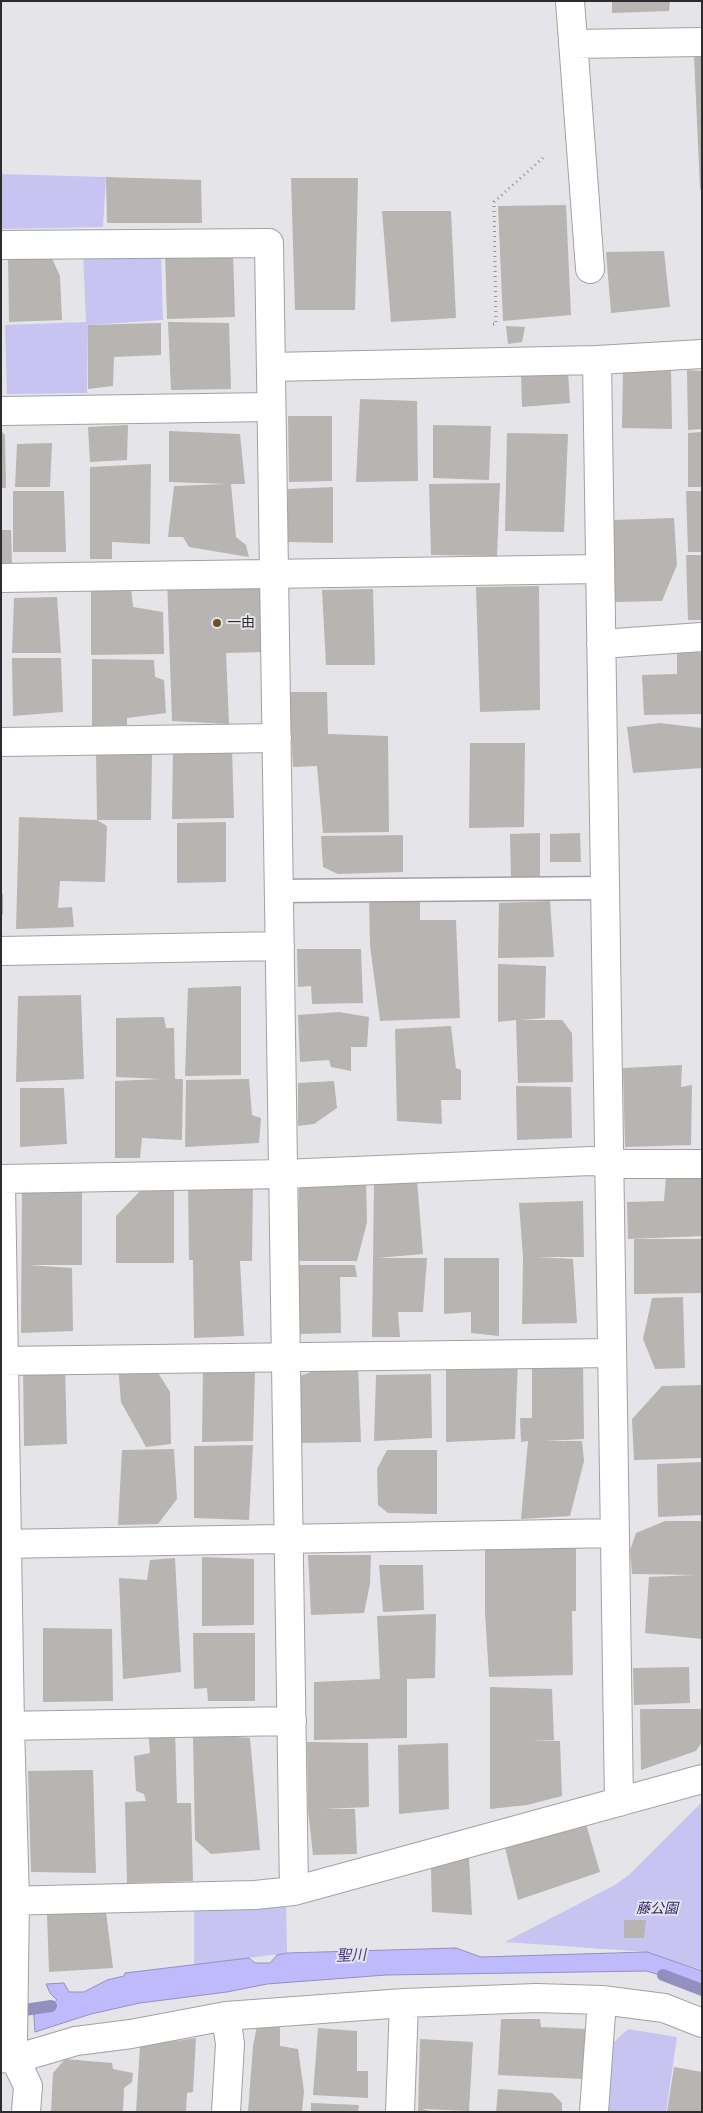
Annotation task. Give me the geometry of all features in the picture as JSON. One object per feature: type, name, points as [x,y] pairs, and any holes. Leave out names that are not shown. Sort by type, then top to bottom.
[{"type":"street","points":[[570,1],[590,269]]},
{"type":"street","points":[[573,44],[702,42]]},
{"type":"street","points":[[1,245],[269,243],[294,1891]]},
{"type":"street","points":[[271,367],[597,360],[702,354]]},
{"type":"street","points":[[597,360],[619,1802]]},
{"type":"street","points":[[1,412],[272,407]]},
{"type":"street","points":[[1,578],[600,569]]},
{"type":"street","points":[[602,644],[702,637]]},
{"type":"street","points":[[1,742],[276,738]]},
{"type":"street","points":[[1,951],[280,946]]},
{"type":"street","points":[[1,1179],[283,1174],[590,1160],[610,1163],[702,1164]]},
{"type":"street","points":[[1,1185],[8,1900],[15,1983],[10,2053],[28,2086],[26,2112]]},
{"type":"street","points":[[3,1361],[612,1353]]},
{"type":"street","points":[[4,1544],[615,1533]]},
{"type":"street","points":[[6,1726],[292,1721]]},
{"type":"street","points":[[8,1900],[255,1895],[294,1891],[702,1779]]},
{"type":"street","points":[[10,2053],[76,2041],[131,2034],[226,2016],[404,2003],[536,1998],[602,2000],[664,2008],[702,2022]]},
{"type":"street","points":[[594,2112],[602,2000]]},
{"type":"street","points":[[400,2112],[404,2003]]},
{"type":"street","points":[[226,2016],[230,2044],[226,2112]]},
{"type":"lane","points":[[279,891],[605,888]]},
{"type":"path","points":[[487,326],[496,324],[494,202],[561,142],[580,135]]},
{"type":"green space","points":[[1,174],[106,177],[103,227],[1,229]]},
{"type":"green space","points":[[161,250],[163,320],[88,325],[87,393],[7,394],[5,325],[86,322],[83,251]]},
{"type":"green space","name":"藤公園","points":[[702,1802],[702,1970],[647,1952],[505,1942],[613,1886],[629,1875]]},
{"type":"green space","points":[[286,1896],[287,1953],[194,1965],[194,1905]]},
{"type":"green space","points":[[628,2029],[677,2037],[666,2112],[607,2112],[612,2044]]},
{"type":"water","points":[[456,1948],[481,1957],[647,1952],[702,1971],[702,1990],[675,1979],[646,1971],[386,1975],[267,1984],[227,1992],[140,2003],[91,2014],[35,2032],[33,2004],[53,2003],[57,2000],[50,1993],[46,1984],[64,1983],[69,1992],[84,1992],[107,1980],[124,1976],[125,1973],[249,1958],[255,1963],[270,1963],[277,1955],[287,1953]]},
{"type":"building","points":[[612,1],[670,1],[669,11],[612,13]]},
{"type":"building","points":[[694,55],[702,55],[702,189],[700,189]]},
{"type":"building","points":[[106,177],[201,180],[202,223],[107,223]]},
{"type":"building","points":[[291,178],[358,178],[355,310],[295,310]]},
{"type":"building","points":[[566,205],[571,315],[503,321],[498,206]]},
{"type":"building","points":[[382,211],[451,211],[456,318],[391,322]]},
{"type":"building","points":[[664,251],[670,307],[611,313],[606,252]]},
{"type":"building","points":[[233,252],[235,317],[167,319],[165,253]]},
{"type":"building","points":[[8,253],[50,254],[60,276],[62,320],[9,322]]},
{"type":"building","points":[[168,322],[229,323],[231,389],[171,390]]},
{"type":"building","points":[[161,323],[161,355],[114,357],[113,386],[88,389],[88,325]]},
{"type":"building","points":[[506,326],[525,327],[522,342],[508,344]]},
{"type":"building","points":[[671,365],[672,429],[622,428],[623,368]]},
{"type":"building","points":[[521,370],[568,372],[570,403],[522,407]]},
{"type":"building","points":[[687,370],[702,371],[702,429],[688,430]]},
{"type":"building","points":[[360,399],[417,401],[418,481],[356,482]]},
{"type":"building","points":[[288,416],[332,416],[332,481],[289,482]]},
{"type":"building","points":[[128,425],[127,460],[90,462],[88,427]]},
{"type":"building","points":[[433,425],[491,426],[489,480],[433,478]]},
{"type":"building","points":[[1,431],[5,435],[6,488],[1,488]]},
{"type":"building","points":[[169,431],[240,434],[245,484],[231,484],[236,537],[246,545],[249,557],[189,547],[183,537],[168,537],[174,486],[226,484],[169,482]]},
{"type":"building","points":[[702,432],[702,487],[688,487],[688,433]]},
{"type":"building","points":[[507,433],[568,434],[564,532],[505,531]]},
{"type":"building","points":[[52,443],[50,487],[15,487],[17,444]]},
{"type":"building","points":[[151,464],[150,544],[112,542],[112,559],[90,559],[90,467]]},
{"type":"building","points":[[500,483],[497,556],[431,555],[429,484]]},
{"type":"building","points":[[333,487],[333,543],[288,542],[288,489]]},
{"type":"building","points":[[13,491],[64,491],[66,552],[13,552]]},
{"type":"building","points":[[686,491],[702,491],[702,552],[688,552]]},
{"type":"building","points":[[674,518],[677,565],[662,601],[614,602],[613,520]]},
{"type":"building","points":[[1,530],[11,530],[12,563],[1,563]]},
{"type":"building","points":[[686,555],[702,555],[702,620],[688,620]]},
{"type":"building","name":"一由","points":[[249,578],[266,594],[266,652],[226,653],[229,724],[172,721],[167,579]]},
{"type":"building","points":[[91,586],[131,587],[133,607],[163,612],[164,654],[91,655]]},
{"type":"building","points":[[539,586],[540,710],[480,712],[476,587]]},
{"type":"building","points":[[373,589],[375,665],[326,665],[322,590]]},
{"type":"building","points":[[57,597],[61,653],[12,653],[14,598]]},
{"type":"building","points":[[677,648],[702,653],[702,714],[644,715],[642,675],[677,674]]},
{"type":"building","points":[[12,658],[61,658],[63,712],[13,716]]},
{"type":"building","points":[[92,659],[154,660],[155,677],[164,680],[166,713],[127,718],[127,725],[92,726]]},
{"type":"building","points":[[289,692],[327,692],[328,734],[388,736],[389,832],[323,833],[317,766],[293,767]]},
{"type":"building","points":[[660,723],[702,728],[702,768],[633,773],[627,727]]},
{"type":"building","points":[[470,743],[525,743],[524,827],[469,828]]},
{"type":"building","points":[[232,748],[234,818],[172,819],[173,749]]},
{"type":"building","points":[[96,750],[152,754],[151,820],[97,820]]},
{"type":"building","points":[[19,817],[97,820],[107,826],[105,882],[60,881],[58,908],[72,907],[74,927],[16,929]]},
{"type":"building","points":[[226,822],[226,882],[177,883],[177,823]]},
{"type":"building","points":[[540,833],[540,880],[511,879],[510,834]]},
{"type":"building","points":[[580,833],[581,862],[550,862],[550,834]]},
{"type":"building","points":[[403,835],[403,872],[338,874],[323,867],[321,836]]},
{"type":"building","points":[[1,894],[3,894],[3,914],[1,915]]},
{"type":"building","points":[[420,895],[420,920],[456,920],[460,1018],[380,1021],[370,946],[369,896]]},
{"type":"building","points":[[550,901],[554,957],[498,958],[499,903]]},
{"type":"building","points":[[297,949],[361,949],[363,1003],[312,1004],[311,986],[298,987]]},
{"type":"building","points":[[498,964],[546,966],[545,1018],[520,1020],[562,1020],[572,1033],[573,1082],[518,1083],[516,1020],[498,1022]]},
{"type":"building","points":[[241,986],[241,1075],[185,1076],[188,988]]},
{"type":"building","points":[[81,995],[84,1079],[16,1082],[18,996]]},
{"type":"building","points":[[339,1012],[369,1017],[367,1047],[351,1047],[351,1071],[331,1067],[329,1060],[300,1062],[298,1015]]},
{"type":"building","points":[[164,1017],[166,1028],[174,1028],[175,1079],[183,1079],[182,1140],[142,1138],[140,1158],[115,1158],[115,1081],[162,1079],[116,1077],[116,1018]]},
{"type":"building","points":[[451,1026],[456,1068],[461,1070],[461,1100],[441,1100],[442,1124],[397,1121],[395,1029]]},
{"type":"building","points":[[682,1065],[681,1087],[692,1085],[691,1145],[625,1147],[623,1068]]},
{"type":"building","points":[[249,1079],[252,1115],[261,1118],[259,1143],[185,1147],[186,1080]]},
{"type":"building","points":[[334,1081],[337,1108],[314,1124],[298,1126],[298,1083]]},
{"type":"building","points":[[516,1086],[571,1087],[572,1138],[517,1140]]},
{"type":"building","points":[[20,1088],[64,1088],[67,1144],[20,1147]]},
{"type":"building","points":[[666,1177],[702,1177],[702,1236],[628,1239],[627,1202],[664,1201]]},
{"type":"building","points":[[310,1179],[366,1180],[367,1222],[357,1261],[297,1261],[299,1187]]},
{"type":"building","points":[[417,1180],[423,1254],[378,1258],[427,1258],[423,1312],[398,1312],[400,1337],[372,1337],[374,1182]]},
{"type":"building","points":[[253,1182],[252,1261],[240,1261],[244,1336],[194,1338],[193,1260],[189,1260],[188,1183]]},
{"type":"building","points":[[82,1184],[82,1265],[28,1265],[72,1268],[73,1331],[21,1333],[22,1185]]},
{"type":"building","points":[[145,1186],[174,1187],[174,1263],[116,1263],[116,1216]]},
{"type":"building","points":[[583,1201],[584,1257],[536,1257],[573,1259],[577,1323],[522,1324],[523,1258],[519,1203]]},
{"type":"building","points":[[634,1239],[702,1239],[702,1293],[634,1294]]},
{"type":"building","points":[[444,1258],[499,1258],[499,1336],[471,1333],[471,1312],[444,1314]]},
{"type":"building","points":[[298,1265],[355,1265],[357,1277],[340,1277],[341,1333],[298,1334]]},
{"type":"building","points":[[683,1297],[685,1368],[655,1369],[643,1339],[652,1298]]},
{"type":"building","points":[[518,1358],[515,1439],[446,1442],[446,1359]]},
{"type":"building","points":[[532,1361],[583,1361],[584,1439],[544,1441],[582,1441],[584,1461],[570,1516],[521,1519],[528,1441],[521,1442],[520,1418],[532,1418]]},
{"type":"building","points":[[118,1365],[155,1368],[170,1392],[171,1444],[146,1447],[121,1402]]},
{"type":"building","points":[[329,1365],[358,1365],[361,1442],[301,1443],[300,1376]]},
{"type":"building","points":[[23,1366],[65,1366],[67,1444],[24,1446]]},
{"type":"building","points":[[203,1367],[255,1370],[253,1441],[202,1442]]},
{"type":"building","points":[[431,1374],[432,1438],[374,1441],[376,1375]]},
{"type":"building","points":[[702,1385],[702,1458],[634,1460],[632,1419],[662,1386]]},
{"type":"building","points":[[253,1445],[249,1520],[194,1518],[194,1446]]},
{"type":"building","points":[[174,1449],[177,1499],[158,1524],[118,1525],[122,1450]]},
{"type":"building","points":[[387,1450],[437,1450],[437,1514],[388,1513],[378,1505],[377,1469]]},
{"type":"building","points":[[702,1462],[702,1515],[658,1517],[657,1464]]},
{"type":"building","points":[[665,1521],[702,1521],[702,1639],[645,1633],[649,1577],[696,1575],[632,1574],[630,1550],[636,1533]]},
{"type":"building","points":[[576,1545],[576,1611],[572,1611],[573,1675],[489,1677],[485,1612],[485,1547]]},
{"type":"building","points":[[308,1555],[371,1555],[370,1584],[364,1613],[311,1615]]},
{"type":"building","points":[[202,1557],[254,1559],[254,1625],[202,1626]]},
{"type":"building","points":[[175,1558],[181,1672],[123,1679],[119,1578],[147,1580],[150,1560]]},
{"type":"building","points":[[379,1565],[423,1565],[424,1610],[383,1612]]},
{"type":"building","points":[[436,1614],[435,1678],[407,1679],[407,1738],[314,1740],[314,1682],[380,1679],[377,1616]]},
{"type":"building","points":[[43,1628],[112,1629],[113,1701],[43,1702]]},
{"type":"building","points":[[193,1633],[255,1633],[255,1701],[208,1701],[207,1688],[194,1689]]},
{"type":"building","points":[[689,1667],[690,1703],[634,1705],[633,1668]]},
{"type":"building","points":[[490,1687],[552,1689],[554,1740],[531,1740],[560,1741],[562,1796],[527,1805],[490,1809]]},
{"type":"building","points":[[640,1709],[702,1709],[702,1742],[696,1751],[641,1770]]},
{"type":"building","points":[[175,1728],[177,1803],[191,1803],[193,1881],[127,1883],[125,1802],[146,1801],[144,1794],[136,1791],[134,1756],[150,1753],[148,1729]]},
{"type":"building","points":[[193,1734],[250,1738],[260,1850],[211,1854],[195,1840]]},
{"type":"building","points":[[307,1742],[368,1743],[369,1807],[323,1809],[355,1809],[357,1854],[313,1855],[308,1810]]},
{"type":"building","points":[[448,1743],[449,1809],[399,1814],[398,1745]]},
{"type":"building","points":[[93,1770],[96,1873],[31,1872],[28,1771]]},
{"type":"building","points":[[586,1824],[600,1872],[518,1900],[504,1844]]},
{"type":"building","points":[[444,1854],[469,1857],[472,1915],[432,1912],[431,1869]]},
{"type":"building","points":[[106,1912],[113,1968],[49,1972],[47,1914]]},
{"type":"building","points":[[624,1920],[646,1920],[644,1938],[624,1938]]},
{"type":"building","points":[[501,2019],[540,2019],[541,2027],[587,2029],[583,2079],[498,2075]]},
{"type":"building","points":[[257,2026],[280,2026],[280,2046],[298,2049],[304,2091],[302,2112],[248,2112],[253,2046]]},
{"type":"building","points":[[318,2028],[357,2031],[357,2071],[368,2071],[368,2098],[313,2095]]},
{"type":"building","points":[[196,2038],[193,2092],[187,2093],[186,2112],[136,2112],[140,2046]]},
{"type":"building","points":[[420,2039],[473,2042],[469,2111],[422,2109],[433,2112],[418,2112]]},
{"type":"building","points":[[65,2059],[112,2063],[113,2069],[133,2073],[132,2082],[124,2088],[123,2112],[51,2112],[53,2073]]},
{"type":"building","points":[[674,2067],[702,2072],[702,2112],[667,2112]]},
{"type":"building","points":[[498,2089],[552,2093],[562,2103],[562,2112],[496,2112]]},
{"type":"building","points":[[311,2103],[359,2105],[358,2112],[311,2112]]},
{"type":"waterway","name":"聖川","points":[[663,1975],[702,1990]]},
{"type":"waterway","name":"聖川","points":[[11,2012],[51,2006]]},
{"type":"place","name":"一由","points":[[217,623]]}]
